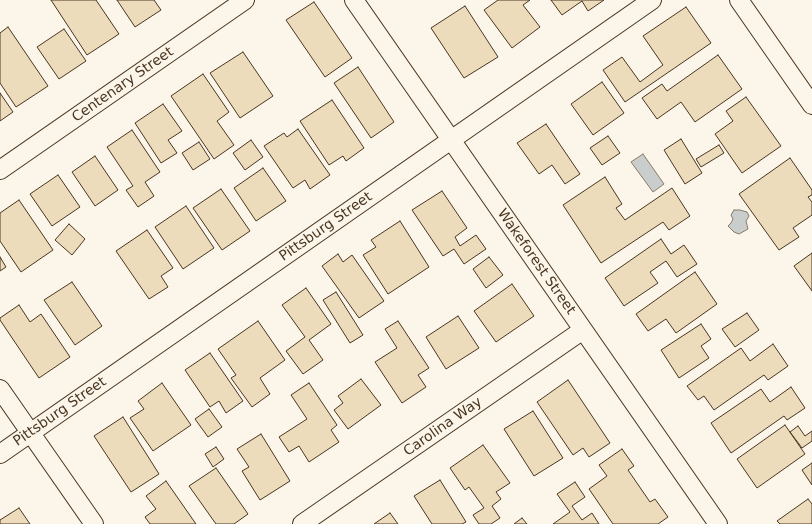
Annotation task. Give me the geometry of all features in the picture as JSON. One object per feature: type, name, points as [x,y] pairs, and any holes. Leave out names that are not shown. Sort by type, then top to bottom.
[{"type":"street","name":"Centenary Street","points":[[0,170],[245,0]]},
{"type":"street","name":"Wakeforest Street","points":[[354,0],[718,524]]},
{"type":"street","name":"Pittsburg Street","points":[[0,454],[652,0]]},
{"type":"street","points":[[739,0],[812,105]]},
{"type":"street","name":"Carolina Way","points":[[302,524],[583,330]]},
{"type":"street","points":[[0,389],[94,524]]},
{"type":"shaded area","points":[[643,154],[664,184],[653,192],[631,162]]},
{"type":"shaded area","points":[[734,210],[747,212],[749,216],[746,221],[748,229],[739,234],[734,232],[728,226],[733,219],[731,215]]},
{"type":"building","points":[[51,0],[96,0],[119,34],[87,55]]},
{"type":"building","points":[[117,0],[154,0],[161,10],[135,27]]},
{"type":"building","points":[[498,0],[530,0],[523,5],[540,27],[512,48],[484,10]]},
{"type":"building","points":[[551,0],[604,0],[588,11],[582,1],[562,15]]},
{"type":"building","points":[[314,2],[352,58],[325,77],[286,20]]},
{"type":"building","points":[[465,6],[498,57],[464,78],[431,28]]},
{"type":"building","points":[[686,7],[711,43],[625,102],[603,70],[622,57],[640,82],[663,65],[643,36]]},
{"type":"building","points":[[8,27],[48,86],[16,107],[0,83],[0,33]]},
{"type":"building","points":[[64,29],[86,61],[59,79],[37,47]]},
{"type":"building","points":[[243,52],[273,96],[240,118],[210,73]]},
{"type":"building","points":[[718,55],[742,89],[695,122],[681,102],[657,119],[642,98],[662,84],[667,91]]},
{"type":"building","points":[[358,67],[394,122],[371,138],[334,83]]},
{"type":"building","points":[[203,74],[229,112],[217,121],[234,145],[214,159],[171,96]]},
{"type":"building","points":[[602,82],[624,113],[593,135],[571,104]]},
{"type":"building","points":[[0,93],[13,112],[0,121]]},
{"type":"building","points":[[746,97],[781,146],[742,173],[715,134],[733,121],[726,111]]},
{"type":"building","points":[[332,100],[364,148],[346,161],[343,156],[329,165],[300,121]]},
{"type":"building","points":[[163,104],[182,131],[168,140],[177,153],[161,163],[135,123]]},
{"type":"building","points":[[546,124],[580,174],[565,184],[552,165],[539,174],[517,143]]},
{"type":"building","points":[[298,129],[330,175],[310,189],[305,180],[293,188],[264,146],[284,133],[287,137]]},
{"type":"building","points":[[132,130],[160,172],[145,182],[154,196],[138,207],[126,190],[133,186],[107,147]]},
{"type":"building","points":[[608,136],[620,153],[602,165],[590,148]]},
{"type":"building","points":[[681,139],[702,173],[685,184],[664,150]]},
{"type":"building","points":[[251,140],[263,157],[245,170],[233,153]]},
{"type":"building","points":[[199,142],[210,159],[193,170],[182,153]]},
{"type":"building","points":[[719,145],[724,153],[701,167],[696,159]]},
{"type":"building","points":[[95,156],[118,190],[95,206],[72,172]]},
{"type":"building","points":[[790,158],[812,190],[812,195],[808,197],[812,202],[812,215],[793,228],[799,237],[779,250],[739,194]]},
{"type":"building","points":[[263,168],[286,201],[256,221],[234,188]]},
{"type":"building","points":[[58,175],[80,207],[52,226],[30,194]]},
{"type":"building","points":[[605,177],[622,204],[616,208],[625,220],[672,188],[690,216],[669,230],[663,222],[601,263],[563,205]]},
{"type":"building","points":[[221,189],[250,231],[222,250],[193,208]]},
{"type":"building","points":[[442,191],[467,228],[455,237],[460,246],[476,235],[486,249],[464,264],[454,249],[443,256],[412,210]]},
{"type":"building","points":[[19,200],[53,250],[21,272],[0,241],[0,213]]},
{"type":"building","points":[[186,206],[214,248],[183,269],[155,227]]},
{"type":"building","points":[[400,221],[429,267],[388,294],[363,255],[376,247],[371,240]]},
{"type":"building","points":[[69,224],[85,239],[72,255],[55,240]]},
{"type":"building","points":[[147,230],[173,268],[161,276],[168,287],[149,299],[116,251]]},
{"type":"building","points":[[661,239],[671,254],[684,245],[697,264],[677,277],[666,261],[650,272],[658,283],[624,306],[605,278]]},
{"type":"building","points":[[812,253],[812,291],[794,266]]},
{"type":"building","points":[[338,254],[343,262],[352,255],[384,301],[359,318],[322,266]]},
{"type":"building","points":[[0,257],[6,267],[0,271]]},
{"type":"building","points":[[489,257],[503,275],[486,288],[473,269]]},
{"type":"building","points":[[695,272],[717,304],[676,333],[666,319],[648,331],[636,314]]},
{"type":"building","points":[[72,282],[102,326],[75,345],[44,300]]},
{"type":"building","points":[[512,284],[534,316],[496,342],[474,311]]},
{"type":"building","points":[[306,288],[331,324],[309,340],[323,360],[303,374],[286,351],[305,337],[282,305]]},
{"type":"building","points":[[336,292],[363,335],[350,343],[323,300]]},
{"type":"building","points":[[19,305],[30,322],[41,314],[70,357],[39,378],[0,320],[0,318]]},
{"type":"building","points":[[747,313],[759,330],[735,347],[722,329]]},
{"type":"building","points":[[458,316],[479,348],[446,369],[426,337]]},
{"type":"building","points":[[258,321],[285,360],[260,378],[270,394],[252,407],[231,378],[236,375],[218,349]]},
{"type":"building","points":[[398,321],[429,368],[418,375],[426,387],[402,403],[375,362],[397,348],[385,329]]},
{"type":"building","points":[[701,324],[711,339],[701,346],[709,358],[679,378],[661,350]]},
{"type":"building","points":[[773,344],[788,366],[768,380],[764,375],[714,410],[704,396],[698,400],[687,386],[741,348],[750,361]]},
{"type":"building","points":[[210,353],[243,401],[226,413],[219,401],[210,407],[185,370]]},
{"type":"building","points":[[361,379],[381,405],[348,429],[334,410],[343,403],[338,396]]},
{"type":"building","points":[[568,380],[610,443],[589,457],[583,448],[573,455],[537,402]]},
{"type":"building","points":[[162,383],[191,425],[153,451],[130,418],[144,409],[138,401]]},
{"type":"building","points":[[309,383],[337,425],[331,430],[339,442],[309,462],[299,446],[289,452],[279,437],[307,419],[291,395]]},
{"type":"building","points":[[791,387],[805,408],[787,420],[784,416],[731,453],[711,423],[761,389],[770,402]]},
{"type":"building","points":[[209,409],[222,427],[208,437],[195,419]]},
{"type":"building","points":[[533,411],[563,458],[534,476],[504,429]]},
{"type":"building","points":[[123,417],[159,474],[131,492],[94,436]]},
{"type":"building","points":[[785,425],[805,454],[757,488],[737,459]]},
{"type":"building","points":[[798,426],[805,436],[812,431],[812,441],[802,448],[790,432]]},
{"type":"building","points":[[261,434],[290,481],[260,500],[242,471],[249,467],[237,449]]},
{"type":"building","points":[[483,445],[510,483],[496,492],[501,499],[492,506],[500,518],[491,524],[479,524],[473,515],[484,508],[469,487],[465,490],[450,468]]},
{"type":"building","points":[[216,447],[224,459],[213,467],[205,454]]},
{"type":"building","points":[[622,449],[634,466],[628,470],[650,502],[655,499],[668,517],[658,524],[613,524],[589,489],[607,476],[599,465]]},
{"type":"building","points":[[812,463],[812,485],[802,470]]},
{"type":"building","points":[[216,468],[248,514],[234,524],[216,524],[189,486]]},
{"type":"building","points":[[440,480],[466,522],[462,524],[432,524],[414,496]]},
{"type":"building","points":[[166,481],[196,524],[150,524],[145,517],[156,509],[146,496]]},
{"type":"building","points":[[575,482],[585,497],[572,506],[582,520],[592,513],[599,524],[553,524],[570,512],[557,494]]},
{"type":"building","points":[[808,499],[812,504],[812,524],[780,524],[777,521]]},
{"type":"building","points":[[19,508],[30,524],[0,524],[0,520]]},
{"type":"building","points":[[390,513],[398,524],[374,524]]},
{"type":"building","points":[[522,518],[527,524],[514,524]]}]
